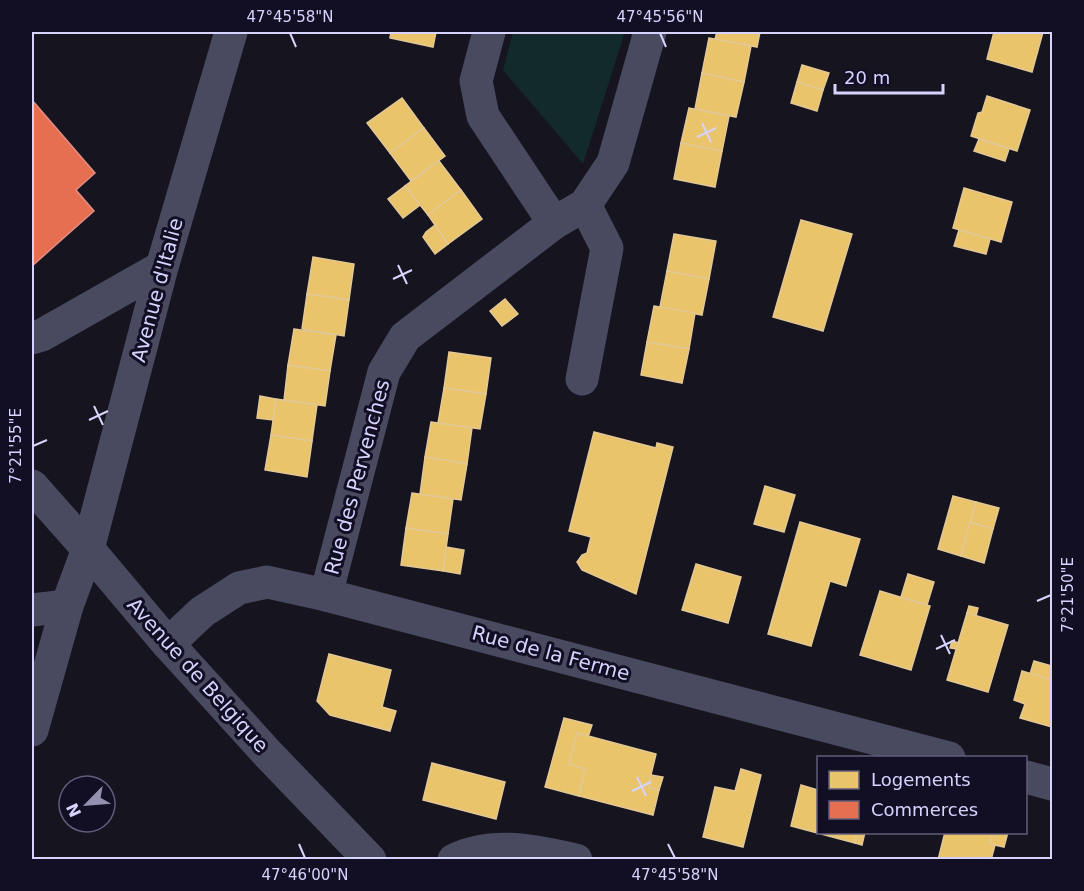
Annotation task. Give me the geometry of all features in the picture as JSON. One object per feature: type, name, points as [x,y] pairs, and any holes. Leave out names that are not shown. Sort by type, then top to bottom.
[{"type":"street","name":"Avenue d'Italie","points":[[32,730],[68,606],[88,549],[162,267],[231,32]]},
{"type":"street","points":[[489,32],[476,81],[483,116],[554,223]]},
{"type":"street","name":"Rue des Pervenches","points":[[326,595],[384,372],[405,337],[554,223],[585,205],[613,164],[650,32]]},
{"type":"street","points":[[582,379],[607,248],[585,205]]},
{"type":"street","points":[[32,338],[42,335],[162,267]]},
{"type":"street","name":"Avenue de Belgique","points":[[32,486],[168,644],[268,754],[370,860]]},
{"type":"street","name":"Rue de la Ferme","points":[[168,644],[202,612],[239,588],[267,582],[326,595],[941,756]]},
{"type":"street","points":[[32,610],[68,606]]},
{"type":"street","points":[[1027,777],[1053,784]]},
{"type":"street","points":[[454,860],[493,849],[539,851],[576,860]]},
{"type":"green space","points":[[513,32],[625,32],[583,164],[503,70]]},
{"type":"building: Logements","points":[[391,32],[436,32],[433,47],[390,38]]},
{"type":"building: Logements","points":[[717,32],[760,32],[757,47],[715,39]]},
{"type":"building: Logements","points":[[994,32],[1043,32],[1032,72],[987,59]]},
{"type":"building: Logements","points":[[709,38],[751,46],[744,82],[702,73]]},
{"type":"building: Logements","points":[[802,65],[829,73],[823,90],[797,82]]},
{"type":"building: Logements","points":[[702,73],[744,82],[736,117],[695,109]]},
{"type":"building: Logements","points":[[797,82],[823,90],[817,111],[791,103]]},
{"type":"building: Logements","points":[[987,96],[1030,110],[1017,151],[971,136],[978,113],[982,112]]},
{"type":"building: Logements","points":[[402,98],[424,128],[390,153],[367,123]]},
{"type":"building: Logements","points":[[689,108],[729,116],[722,151],[681,143]]},
{"type":"building: Logements","points":[[424,128],[445,156],[411,181],[390,153]]},
{"type":"building: Logements","points":[[979,139],[1009,149],[1005,161],[974,151]]},
{"type":"building: Logements","points":[[681,143],[722,151],[715,187],[674,179]]},
{"type":"building: Logements","points":[[439,161],[461,190],[428,215],[405,186]]},
{"type":"building: Logements","points":[[405,186],[420,205],[403,218],[388,199]]},
{"type":"building: Logements","points":[[964,188],[1012,202],[1001,242],[953,228]]},
{"type":"building: Logements","points":[[461,190],[482,219],[448,244],[428,215]]},
{"type":"building: Logements","points":[[801,220],[852,234],[823,331],[773,317]]},
{"type":"building: Logements","points":[[435,225],[448,244],[435,254],[423,237]]},
{"type":"building: Logements","points":[[959,230],[990,239],[986,254],[954,246]]},
{"type":"building: Logements","points":[[674,234],[716,241],[709,279],[667,271]]},
{"type":"building: Logements","points":[[313,257],[354,264],[349,300],[307,294]]},
{"type":"building: Logements","points":[[667,271],[709,279],[702,315],[660,307]]},
{"type":"building: Logements","points":[[307,294],[349,300],[344,336],[302,329]]},
{"type":"building: Logements","points":[[505,299],[518,314],[502,326],[490,311]]},
{"type":"building: Logements","points":[[654,306],[695,313],[689,349],[647,342]]},
{"type":"building: Logements","points":[[294,329],[336,335],[330,371],[288,365]]},
{"type":"building: Logements","points":[[647,342],[689,349],[682,383],[641,375]]},
{"type":"building: Logements","points":[[449,352],[491,358],[486,394],[444,388]]},
{"type":"building: Logements","points":[[288,365],[330,371],[325,406],[284,400]]},
{"type":"building: Logements","points":[[444,388],[486,394],[480,429],[438,423]]},
{"type":"building: Logements","points":[[260,396],[276,399],[273,420],[257,418]]},
{"type":"building: Logements","points":[[276,399],[317,405],[312,441],[271,435]]},
{"type":"building: Logements","points":[[431,422],[472,428],[467,464],[425,457]]},
{"type":"building: Logements","points":[[594,432],[656,448],[657,443],[673,447],[636,594],[582,570],[577,562],[582,555],[587,553],[591,537],[569,531]]},
{"type":"building: Logements","points":[[271,435],[312,441],[307,477],[265,470]]},
{"type":"building: Logements","points":[[425,457],[467,464],[461,500],[420,494]]},
{"type":"building: Logements","points":[[765,486],[795,495],[784,532],[754,524]]},
{"type":"building: Logements","points":[[412,493],[453,499],[448,534],[406,528]]},
{"type":"building: Logements","points":[[953,496],[976,502],[961,556],[938,549]]},
{"type":"building: Logements","points":[[976,502],[999,508],[993,529],[970,522]]},
{"type":"building: Logements","points":[[800,522],[860,539],[846,586],[830,581],[811,646],[768,634]]},
{"type":"building: Logements","points":[[970,522],[993,529],[984,563],[961,556]]},
{"type":"building: Logements","points":[[406,528],[448,534],[443,571],[401,565]]},
{"type":"building: Logements","points":[[446,547],[464,550],[460,574],[443,571]]},
{"type":"building: Logements","points":[[696,564],[741,577],[728,623],[682,610]]},
{"type":"building: Logements","points":[[908,574],[934,582],[927,605],[901,597]]},
{"type":"building: Logements","points":[[880,591],[930,606],[911,670],[860,655]]},
{"type":"building: Logements","points":[[969,606],[978,608],[976,616],[967,613]]},
{"type":"building: Logements","points":[[967,613],[1008,625],[988,692],[947,680]]},
{"type":"building: Logements","points":[[952,641],[959,643],[956,649],[950,648]]},
{"type":"building: Logements","points":[[329,654],[391,670],[382,707],[396,711],[390,731],[330,715],[317,701]]},
{"type":"building: Logements","points":[[1034,661],[1052,666],[1052,680],[1030,674]]},
{"type":"building: Logements","points":[[1022,671],[1052,680],[1052,727],[1020,718],[1025,704],[1014,700]]},
{"type":"building: Logements","points":[[564,718],[592,725],[588,737],[577,733],[569,764],[585,769],[579,796],[545,787]]},
{"type":"building: Logements","points":[[577,733],[656,754],[648,787],[659,790],[653,815],[579,796],[585,769],[569,764]]},
{"type":"building: Logements","points":[[432,763],[505,782],[496,819],[423,800]]},
{"type":"building: Logements","points":[[741,769],[761,775],[743,847],[703,837],[715,787],[735,791]]},
{"type":"building: Logements","points":[[651,775],[663,777],[659,790],[648,787]]},
{"type":"building: Logements","points":[[801,785],[817,790],[817,833],[791,826]]},
{"type":"building: Logements","points":[[821,834],[857,834],[855,843]]},
{"type":"building: Logements","points":[[857,834],[865,834],[862,845],[855,843]]},
{"type":"building: Logements","points":[[944,834],[992,834],[990,844],[995,845],[991,860],[938,860]]},
{"type":"building: Logements","points":[[992,834],[1007,834],[1004,847],[990,844]]},
{"type":"building: Commerces","points":[[32,100],[95,173],[76,190],[94,211],[32,266]]}]
